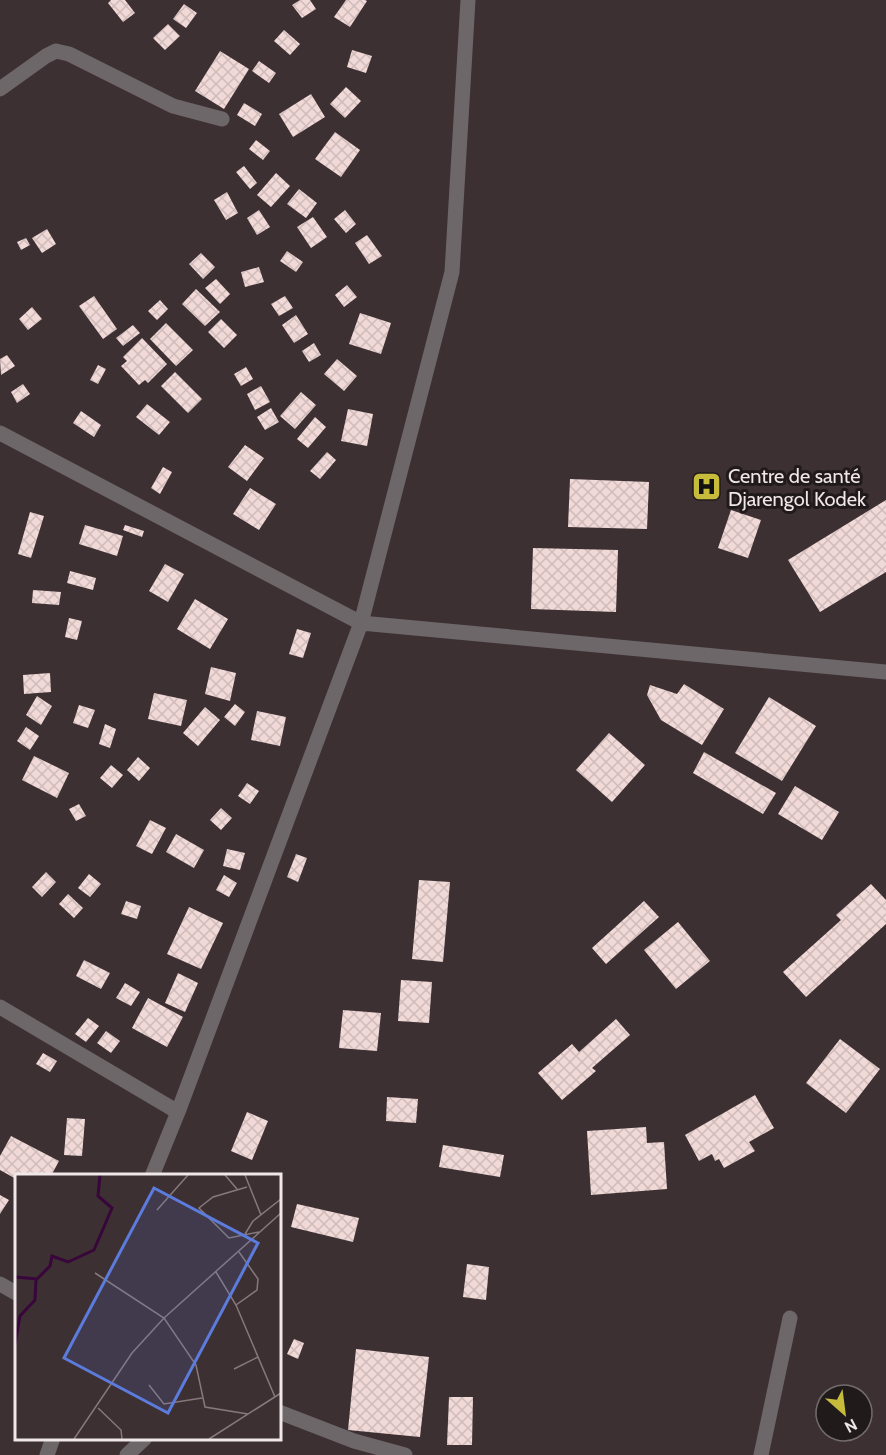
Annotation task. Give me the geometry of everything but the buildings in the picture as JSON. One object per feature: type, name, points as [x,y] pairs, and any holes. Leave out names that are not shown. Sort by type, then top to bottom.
[{"type":"street","points":[[153,1174],[361,623],[452,272],[468,0]]},
{"type":"street","points":[[0,89],[45,56],[56,51],[69,54],[173,106],[222,119]]},
{"type":"street","points":[[0,434],[361,623],[886,672]]},
{"type":"street","points":[[0,1007],[178,1112]]},
{"type":"street","points":[[0,1284],[15,1292]]},
{"type":"street","points":[[761,1455],[790,1318]]},
{"type":"street","points":[[280,1412],[354,1441],[405,1455]]},
{"type":"street","points":[[47,1455],[52,1440]]},
{"type":"street","points":[[128,1455],[143,1440]]},
{"type":"place","name":"Centre de santé Djarengol Kodek","points":[[707,487]]}]
